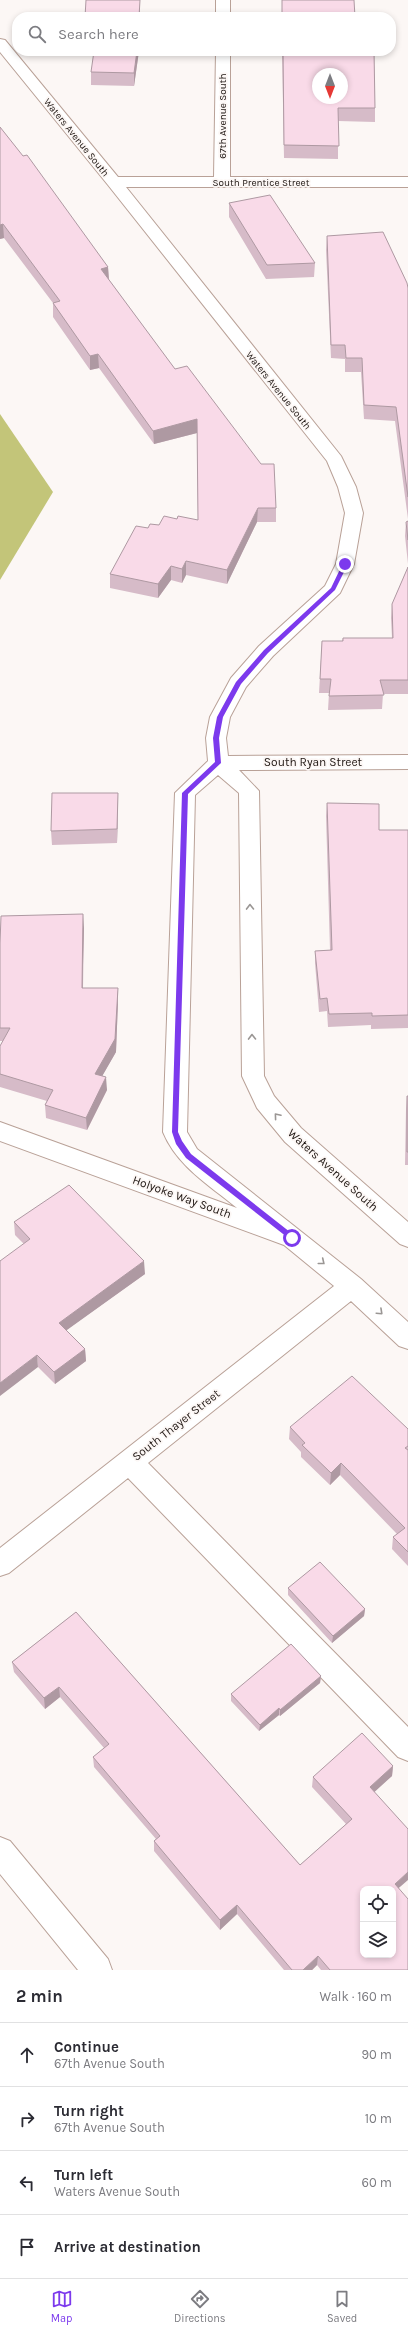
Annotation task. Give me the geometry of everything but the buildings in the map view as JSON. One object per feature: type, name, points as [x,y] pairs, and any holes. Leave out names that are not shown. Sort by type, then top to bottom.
[{"type":"street","points":[[223,0],[223,12]]},
{"type":"street","name":"Waters Avenue South","points":[[0,43],[114,182],[335,460],[347,487],[354,513],[351,538],[345,564],[334,589],[266,651],[238,683],[220,717],[216,738],[218,763],[249,791],[253,1076],[265,1102],[293,1136],[408,1237]]},
{"type":"street","name":"67th Avenue South","points":[[222,181],[223,56]]},
{"type":"street","name":"South Prentice Street","points":[[114,182],[408,182]]},
{"type":"street","name":"South Ryan Street","points":[[218,763],[408,762]]},
{"type":"street","points":[[218,763],[185,793],[175,1132],[179,1142],[189,1156],[292,1238]]},
{"type":"street","name":"Holyoke Way South","points":[[0,1131],[292,1238],[352,1286]]},
{"type":"street","points":[[352,1286],[408,1338]]},
{"type":"street","name":"South Thayer Street","points":[[0,1564],[352,1286]]},
{"type":"street","points":[[130,1462],[408,1747]]},
{"type":"street","points":[[0,1851],[97,1970]]},
{"type":"green space","points":[[0,414],[53,492],[0,580]]},
{"type":"route","points":[[292,1238],[189,1156],[179,1142],[175,1132],[185,793],[218,763],[216,738],[220,717],[238,683],[266,651],[334,589],[345,564]]}]
